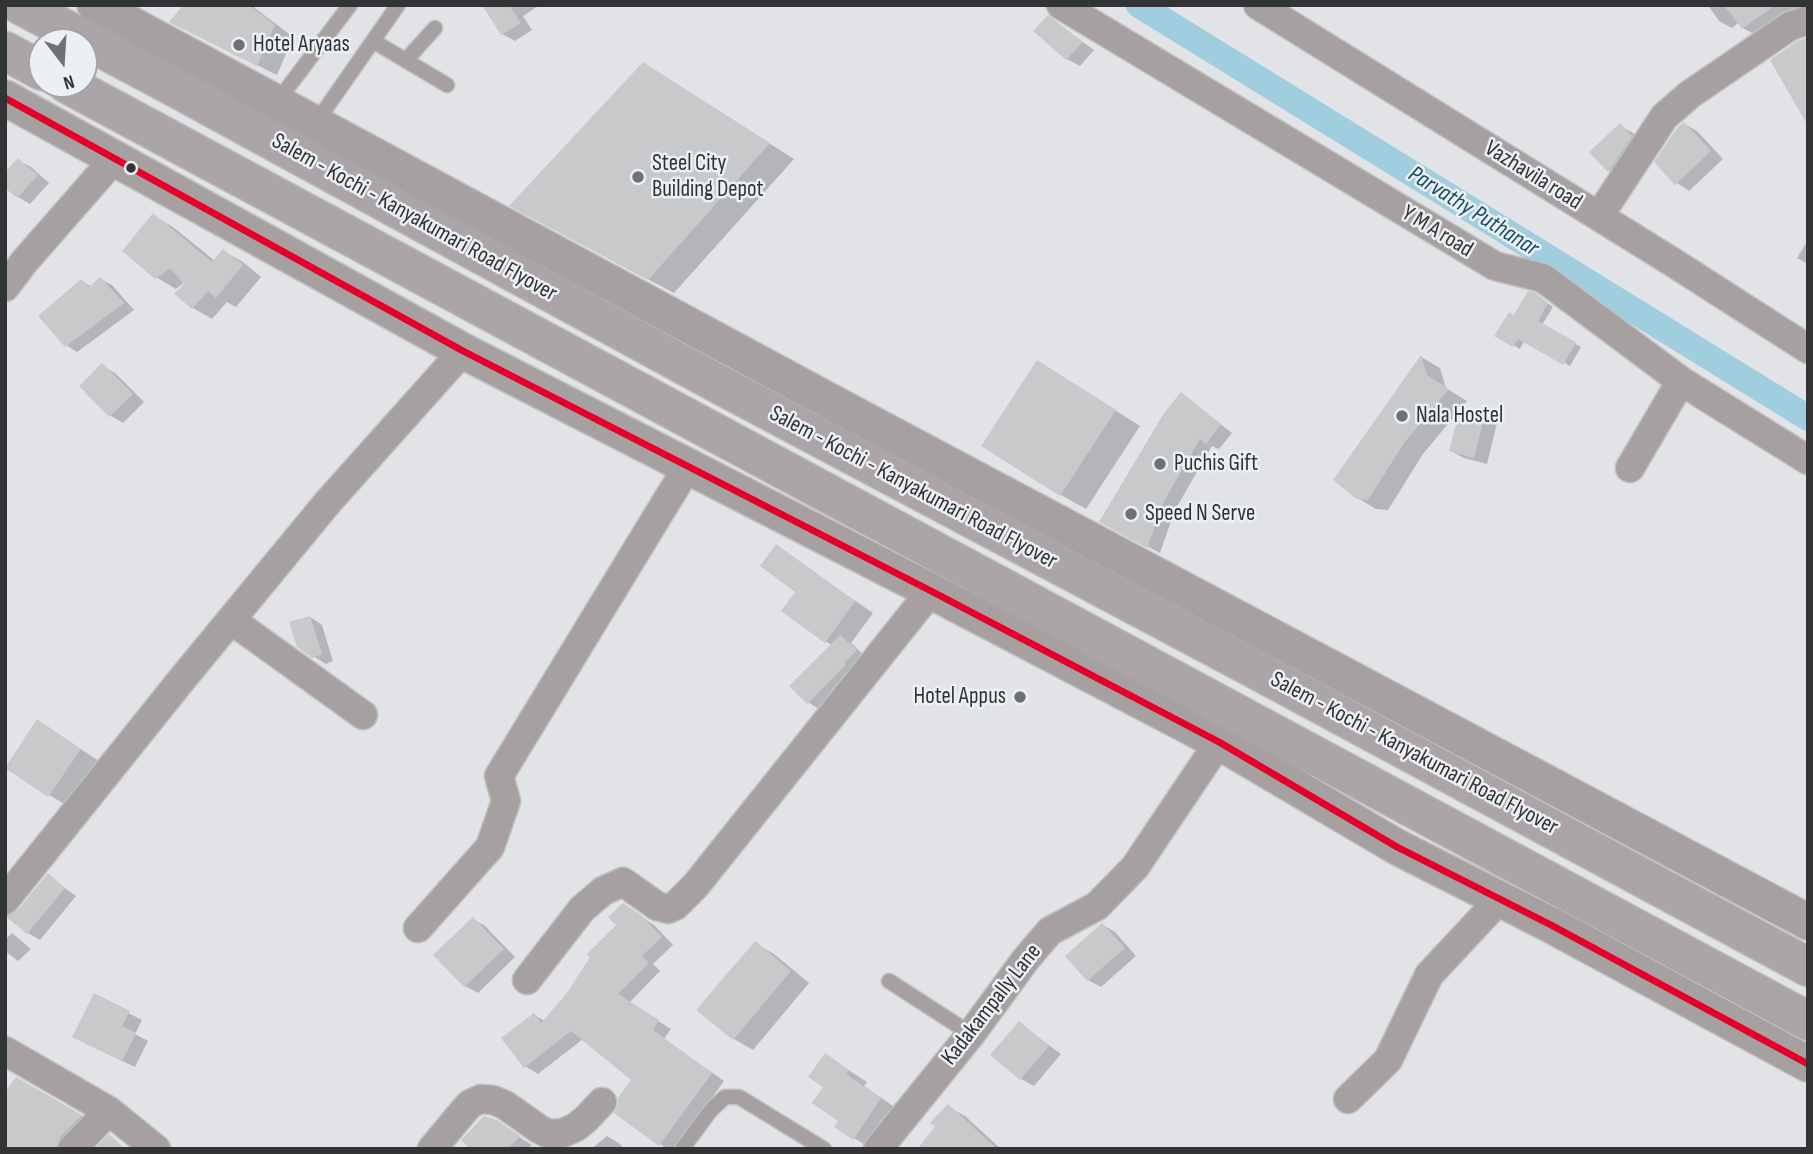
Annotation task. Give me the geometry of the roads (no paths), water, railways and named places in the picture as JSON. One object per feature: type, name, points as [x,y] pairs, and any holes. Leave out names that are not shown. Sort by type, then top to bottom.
[{"type":"highway","name":"Salem - Kochi - Kanyakumari Road Flyover","points":[[20,5],[713,382],[1251,667],[1808,967]]},
{"type":"highway","points":[[5,51],[28,63]]},
{"type":"highway","name":"Salem - Kochi - Kanyakumari Road Flyover","points":[[93,98],[1808,1021]]},
{"type":"street","points":[[94,5],[1808,922]]},
{"type":"street","name":"Y M A road","points":[[1061,5],[1495,266],[1543,278],[1681,381],[1808,460]]},
{"type":"street","name":"Vazhavila road","points":[[1260,6],[1808,349]]},
{"type":"street","points":[[1599,216],[1664,117],[1689,95],[1779,34],[1799,21],[1808,20]]},
{"type":"street","points":[[5,98],[463,351],[931,590],[1219,742],[1396,847],[1552,925],[1808,1064]]},
{"type":"street","points":[[5,287],[115,158]]},
{"type":"street","points":[[5,900],[328,502],[463,351]]},
{"type":"street","points":[[1630,468],[1681,381]]},
{"type":"street","points":[[418,928],[490,847],[506,801],[499,776],[688,466]]},
{"type":"street","points":[[527,980],[582,909],[613,886],[622,882],[657,906],[668,909],[676,906],[696,885],[931,590]]},
{"type":"street","points":[[231,620],[363,715]]},
{"type":"street","name":"Kadakampally Lane","points":[[878,1149],[1050,931],[1097,906],[1135,867],[1219,742]]},
{"type":"street","points":[[1348,1099],[1388,1060],[1430,975],[1500,899]]},
{"type":"street","points":[[5,1051],[109,1111],[156,1149]]},
{"type":"street","points":[[432,1149],[461,1113],[470,1104],[481,1099],[505,1105],[549,1134],[563,1133],[576,1127],[602,1102]]},
{"type":"street","points":[[72,1149],[109,1111]]},
{"type":"lane","points":[[276,104],[350,5]]},
{"type":"lane","points":[[315,125],[398,5]]},
{"type":"lane","points":[[406,60],[435,28]]},
{"type":"lane","points":[[373,41],[447,85]]},
{"type":"lane","points":[[889,981],[971,1034]]},
{"type":"lane","points":[[682,1149],[711,1110],[725,1097],[739,1097],[824,1149]]},
{"type":"waterway","name":"Parvathy Puthanar","points":[[1139,5],[1808,418]]},
{"type":"place","name":"Hotel Aryaas","points":[[239,45]]},
{"type":"place","name":"Steel City Building Depot","points":[[638,177]]},
{"type":"place","name":"Nala Hostel","points":[[1402,416]]},
{"type":"place","name":"Puchis Gift","points":[[1160,464]]},
{"type":"place","name":"Speed N Serve","points":[[1131,514]]},
{"type":"place","name":"Hotel Appus","points":[[1020,697]]}]
